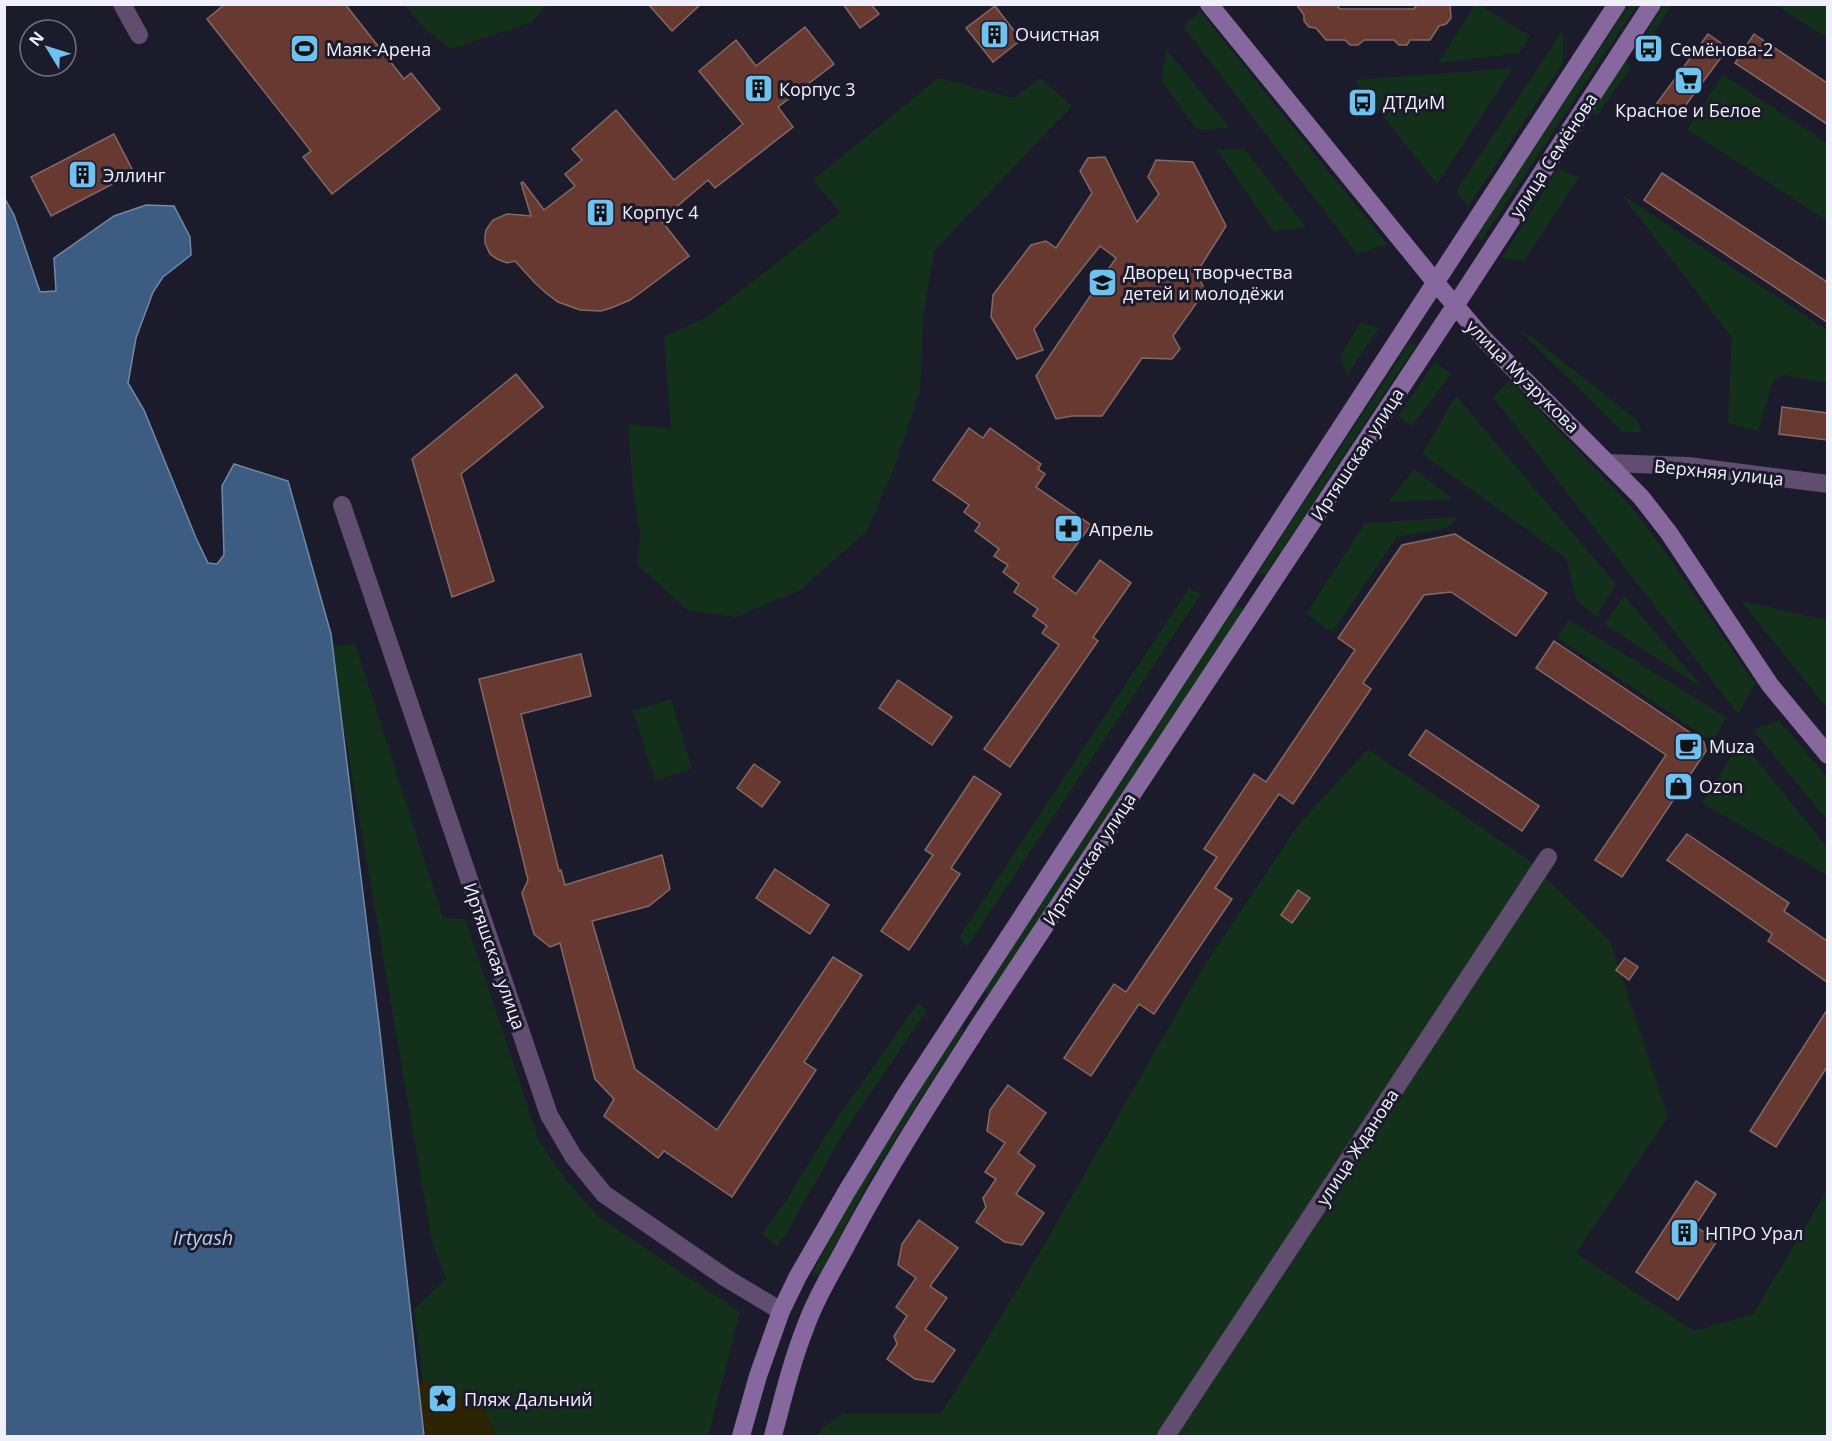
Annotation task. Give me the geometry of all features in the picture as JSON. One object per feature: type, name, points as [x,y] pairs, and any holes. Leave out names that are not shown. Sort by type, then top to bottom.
[{"type":"street","points":[[122,4],[139,34]]},
{"type":"street","name":"улица Музрукова","points":[[1209,4],[1483,338],[1641,497],[1669,533],[1770,685],[1827,755]]},
{"type":"street","name":"улица Семёнова","points":[[1436,283],[1617,4]]},
{"type":"street","name":"улица Семёнова","points":[[1455,306],[1652,4]]},
{"type":"street","name":"Иртяшская улица","points":[[741,1437],[758,1376],[782,1311],[798,1276],[904,1096],[1436,283]]},
{"type":"street","name":"Иртяшская улица","points":[[773,1437],[787,1381],[807,1322],[866,1208],[980,1024],[1455,306]]},
{"type":"street","name":"Верхняя улица","points":[[1609,463],[1688,466],[1827,484]]},
{"type":"street","name":"Иртяшская улица","points":[[342,505],[549,1115],[573,1156],[604,1194],[726,1278],[782,1311]]},
{"type":"street","points":[[1239,584],[1262,599]]},
{"type":"street","name":"улица Жданова","points":[[1166,1437],[1548,857]]},
{"type":"street","points":[[959,1012],[980,1024]]},
{"type":"street","points":[[782,1311],[807,1322]]},
{"type":"green space","points":[[1664,4],[1669,5],[1669,10],[1644,47],[1647,31]]},
{"type":"green space","points":[[404,5],[546,5],[532,22],[451,49],[427,31]]},
{"type":"green space","points":[[1475,5],[1480,5],[1530,36],[1519,53],[1438,63]]},
{"type":"green space","points":[[1629,5],[1637,5],[1482,240],[1475,236]]},
{"type":"green space","points":[[1776,5],[1827,5],[1827,38]]},
{"type":"green space","points":[[1200,11],[1387,244],[1357,254],[1183,26]]},
{"type":"green space","points":[[1563,30],[1563,63],[1468,207],[1456,191]]},
{"type":"green space","points":[[1166,49],[1230,128],[1197,130],[1162,81]]},
{"type":"green space","points":[[1626,59],[1630,69],[1598,114],[1588,116]]},
{"type":"green space","points":[[1513,68],[1437,184],[1354,80]]},
{"type":"green space","points":[[1723,75],[1827,143],[1827,221],[1687,129]]},
{"type":"green space","points":[[938,78],[1014,98],[1040,78],[1072,106],[934,251],[923,318],[920,390],[894,468],[866,532],[800,590],[736,617],[687,610],[638,565],[640,533],[633,490],[628,424],[671,429],[664,336],[707,317],[840,213],[813,180]]},
{"type":"green space","points":[[1244,149],[1306,227],[1274,232],[1217,150]]},
{"type":"green space","points":[[1558,168],[1579,177],[1524,261],[1502,258]]},
{"type":"green space","points":[[1622,195],[1827,330],[1827,383],[1784,375],[1773,381],[1758,431],[1728,423],[1732,338]]},
{"type":"green space","points":[[1361,322],[1379,328],[1347,375],[1340,356]]},
{"type":"green space","points":[[1520,331],[1532,337],[1637,420],[1642,432],[1623,432]]},
{"type":"green space","points":[[1410,342],[1416,345],[1266,574],[1257,574]]},
{"type":"green space","points":[[1435,362],[1451,374],[1412,426],[1398,416]]},
{"type":"green space","points":[[1510,380],[1630,505],[1666,553],[1755,683],[1738,714],[1493,397]]},
{"type":"green space","points":[[1456,396],[1616,584],[1596,617],[1576,599],[1566,558],[1422,454]]},
{"type":"green space","points":[[1414,469],[1453,499],[1388,502]]},
{"type":"green space","points":[[1458,517],[1447,528],[1397,537],[1332,632],[1306,614],[1365,523]]},
{"type":"green space","points":[[1189,588],[1201,594],[967,947],[959,937]]},
{"type":"green space","points":[[1624,596],[1703,688],[1604,624]]},
{"type":"green space","points":[[1741,601],[1827,620],[1827,708]]},
{"type":"green space","points":[[1235,605],[1244,609],[989,996],[983,990]]},
{"type":"green space","points":[[1569,620],[1726,717],[1713,742],[1557,637]]},
{"type":"green space","points":[[355,644],[443,918],[465,919],[538,1139],[565,1179],[599,1217],[740,1312],[708,1436],[496,1436],[484,1410],[448,1388],[423,1381],[414,1309],[446,1279],[432,1242],[330,647]]},
{"type":"green space","points":[[671,699],[692,769],[655,781],[633,711]]},
{"type":"green space","points":[[1779,720],[1827,777],[1827,820],[1753,730]]},
{"type":"green space","points":[[1741,741],[1827,847],[1827,875],[1702,803]]},
{"type":"green space","points":[[1368,749],[1527,859],[1610,941],[1668,1117],[1576,1253],[1694,1331],[1753,1314],[1827,1190],[1827,1436],[817,1436],[822,1428],[843,1414],[941,1414],[1033,1264],[1204,966],[1299,824]]},
{"type":"green space","points":[[918,1003],[927,1010],[844,1132],[777,1246],[762,1234],[785,1202],[833,1124]]},
{"type":"green space","points":[[958,1026],[964,1030],[872,1176],[818,1277],[812,1274],[863,1175]]},
{"type":"sand","name":"Пляж Дальний","points":[[423,1381],[448,1388],[484,1410],[496,1436],[424,1436],[419,1385]]},
{"type":"water","name":"Irtyash","points":[[4,197],[14,215],[40,292],[56,291],[54,258],[114,216],[146,205],[174,206],[190,237],[191,255],[163,277],[153,292],[136,338],[128,383],[144,410],[208,563],[217,564],[224,555],[222,486],[234,464],[288,481],[331,634],[380,1032],[424,1436],[5,1436]]},
{"type":"building","name":"Маяк-Арена","points":[[225,4],[345,4],[404,79],[411,73],[440,109],[332,194],[303,157],[311,151],[207,19]]},
{"type":"building","points":[[648,4],[701,4],[672,31]]},
{"type":"building","points":[[843,4],[871,4],[879,14],[860,28]]},
{"type":"building","points":[[1296,4],[1336,4],[1340,9],[1414,9],[1417,4],[1450,4],[1451,18],[1446,24],[1439,26],[1430,40],[1410,40],[1407,45],[1399,45],[1394,40],[1364,40],[1358,45],[1350,45],[1345,40],[1326,40],[1316,28],[1309,27],[1304,21],[1304,15]]},
{"type":"building","name":"Очистная","points":[[995,6],[1021,40],[993,62],[966,28]]},
{"type":"building","name":"Корпус 4","points":[[805,27],[834,64],[778,107],[793,127],[715,188],[708,180],[661,220],[689,256],[640,293],[630,300],[601,311],[580,310],[558,302],[546,293],[515,261],[507,263],[490,254],[485,243],[485,236],[493,220],[507,214],[531,216],[521,183],[523,182],[544,210],[575,186],[565,174],[582,160],[572,149],[616,110],[674,180],[743,124],[699,71],[736,40],[756,66]]},
{"type":"building","name":"Красное и Белое","points":[[1708,34],[1728,48],[1677,117],[1657,103]]},
{"type":"building","points":[[1754,34],[1827,83],[1827,124],[1735,63]]},
{"type":"building","name":"Эллинг","points":[[114,134],[134,173],[51,216],[31,177]]},
{"type":"building","name":"Дворец творчества детей и молодёжи","points":[[1105,157],[1137,222],[1159,194],[1148,177],[1156,160],[1193,162],[1226,226],[1197,272],[1205,291],[1173,336],[1180,349],[1172,359],[1142,358],[1102,416],[1072,416],[1056,419],[1036,376],[1116,258],[1100,246],[1034,329],[1043,350],[1017,359],[991,317],[993,295],[1031,245],[1046,241],[1056,248],[1092,193],[1080,171],[1088,158]]},
{"type":"building","points":[[1662,173],[1827,282],[1827,322],[1644,200]]},
{"type":"building","points":[[516,374],[543,407],[461,474],[494,581],[452,597],[412,459]]},
{"type":"building","points":[[1782,407],[1827,413],[1827,440],[1779,434]]},
{"type":"building","points":[[969,428],[983,438],[990,428],[1041,464],[1038,469],[1045,474],[1036,487],[1091,525],[1053,577],[1076,594],[1100,560],[1131,583],[1093,637],[1098,641],[1010,767],[984,749],[1059,645],[1042,633],[1047,626],[1033,616],[1038,609],[1014,592],[1019,584],[1003,572],[1008,565],[994,556],[999,549],[975,531],[980,524],[964,512],[969,505],[933,480]]},
{"type":"building","points":[[1455,534],[1547,593],[1516,636],[1451,592],[1424,595],[1363,683],[1371,689],[1293,804],[1279,794],[1215,888],[1232,899],[1154,1014],[1139,1004],[1091,1076],[1064,1058],[1114,984],[1126,992],[1217,857],[1204,849],[1254,774],[1266,782],[1355,650],[1338,638],[1402,545]]},
{"type":"building","points":[[1554,641],[1704,742],[1706,751],[1622,877],[1595,860],[1666,755],[1536,668]]},
{"type":"building","points":[[581,654],[591,696],[521,714],[559,871],[561,870],[565,885],[662,855],[670,889],[649,906],[592,921],[635,1069],[717,1130],[833,957],[862,975],[804,1062],[816,1070],[732,1197],[664,1151],[658,1158],[604,1116],[614,1099],[595,1079],[560,943],[550,947],[534,934],[522,893],[528,880],[479,679]]},
{"type":"building","points":[[898,680],[952,717],[932,745],[879,708]]},
{"type":"building","points":[[1426,730],[1539,806],[1522,831],[1409,755]]},
{"type":"building","points":[[754,764],[780,782],[762,807],[737,788]]},
{"type":"building","points":[[974,776],[1001,794],[951,868],[960,874],[909,950],[881,931],[933,855],[925,850]]},
{"type":"building","points":[[1687,834],[1789,903],[1784,911],[1827,941],[1827,982],[1768,941],[1772,934],[1667,860]]},
{"type":"building","points":[[775,869],[829,905],[810,934],[756,898]]},
{"type":"building","points":[[1298,890],[1310,898],[1292,923],[1281,915]]},
{"type":"building","points":[[1625,958],[1638,967],[1629,980],[1616,970]]},
{"type":"building","points":[[1827,1010],[1827,1067],[1776,1147],[1750,1131]]},
{"type":"building","points":[[1008,1085],[1046,1113],[1018,1153],[1035,1166],[1016,1194],[1044,1213],[1022,1245],[1005,1242],[976,1222],[986,1207],[983,1198],[996,1179],[985,1172],[1005,1143],[987,1131],[990,1110]]},
{"type":"building","name":"НПРО Урал","points":[[1696,1181],[1716,1194],[1695,1226],[1717,1241],[1678,1300],[1636,1272]]},
{"type":"building","points":[[919,1220],[958,1248],[930,1286],[947,1298],[925,1329],[955,1350],[933,1382],[915,1379],[887,1359],[897,1344],[894,1336],[907,1316],[896,1307],[916,1278],[898,1265],[902,1244]]},
{"type":"place","name":"Очистная","points":[[994,34]]},
{"type":"place","name":"Маяк-Арена","points":[[305,49]]},
{"type":"place","name":"Семёнова-2","points":[[1649,49]]},
{"type":"place","name":"Красное и Белое","points":[[1688,81]]},
{"type":"place","name":"Корпус 3","points":[[758,89]]},
{"type":"place","name":"ДТДиМ","points":[[1362,102]]},
{"type":"place","name":"Эллинг","points":[[82,175]]},
{"type":"place","name":"Корпус 4","points":[[601,212]]},
{"type":"place","name":"Дворец творчества детей и молодёжи","points":[[1102,282]]},
{"type":"place","name":"Апрель","points":[[1068,529]]},
{"type":"place","name":"Muza","points":[[1688,746]]},
{"type":"place","name":"Ozon","points":[[1678,786]]},
{"type":"place","name":"НПРО Урал","points":[[1684,1233]]},
{"type":"place","name":"Пляж Дальний","points":[[443,1399]]}]
